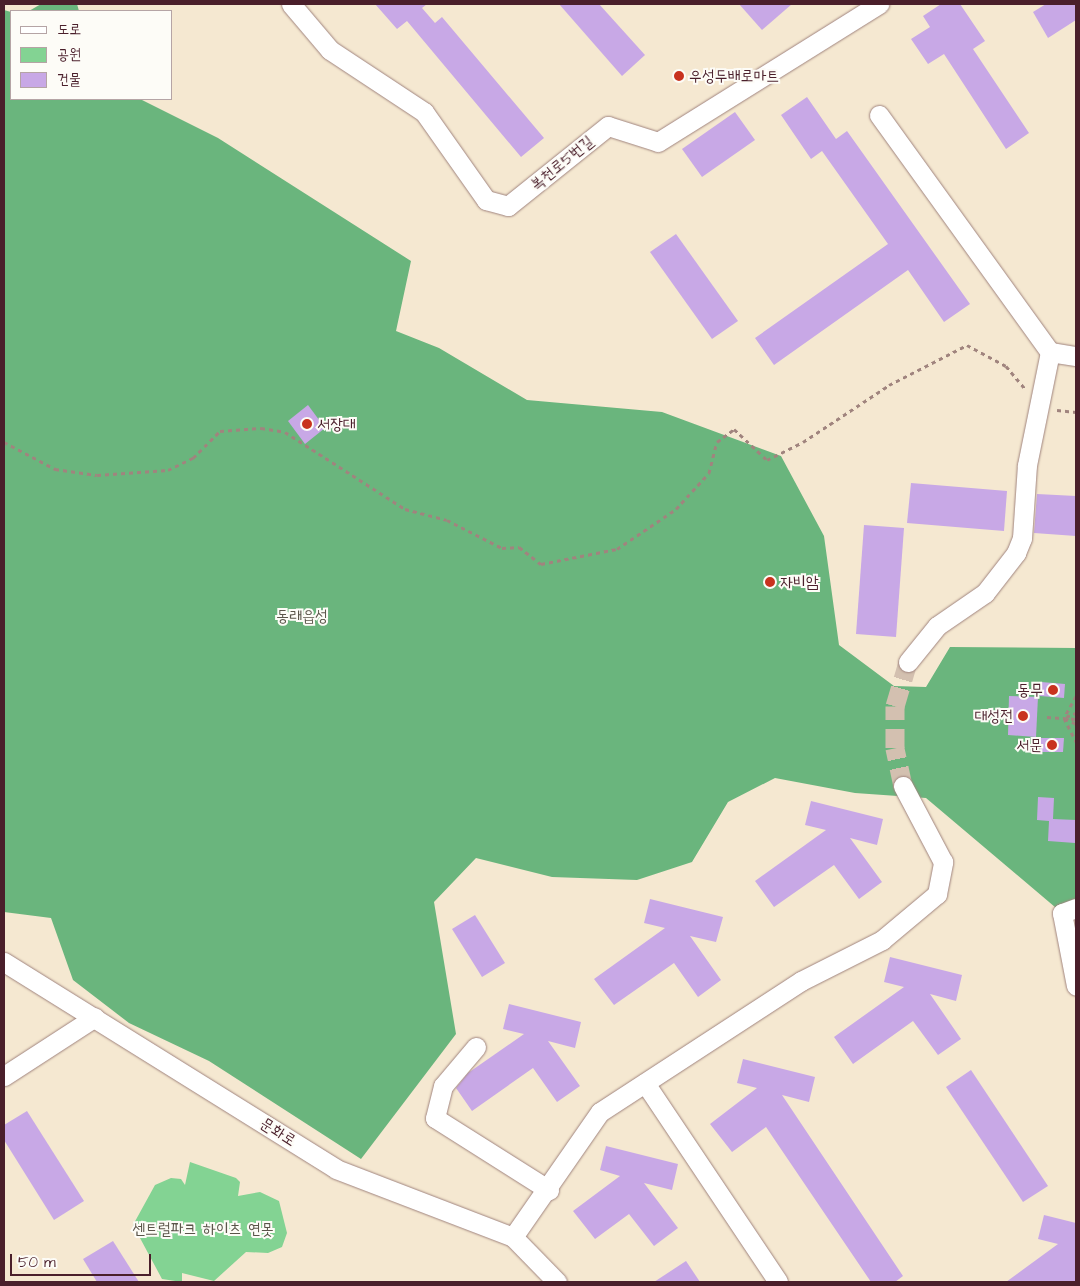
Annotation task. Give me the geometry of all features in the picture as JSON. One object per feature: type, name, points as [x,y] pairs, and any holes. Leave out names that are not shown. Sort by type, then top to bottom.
[{"type":"street","name":"복천로5번길","points":[[291,4],[330,50],[424,112],[486,200],[508,206],[608,126],[658,142],[879,4]]},
{"type":"street","points":[[879,115],[1050,352],[1076,356]]},
{"type":"street","points":[[908,662],[937,626],[985,593],[1016,553],[1022,538],[1027,466],[1050,352]]},
{"type":"street","points":[[513,1237],[549,1190],[600,1112],[801,981],[882,940],[936,894],[943,862],[903,786]]},
{"type":"street","points":[[1076,908],[1062,913],[1076,986]]},
{"type":"street","name":"문화로","points":[[4,962],[336,1168],[513,1237],[553,1280]]},
{"type":"street","points":[[4,1076],[95,1017]]},
{"type":"street","points":[[476,1047],[443,1086],[435,1118],[549,1190]]},
{"type":"street","points":[[645,1083],[778,1282]]},
{"type":"path","points":[[4,442],[55,469],[97,475],[168,470],[193,458],[220,431],[261,428],[285,432],[405,509],[447,520],[502,548],[519,548],[541,564],[617,549],[676,508],[709,473],[717,442],[734,429],[767,460],[803,442],[889,385],[967,345],[1006,366],[1039,407],[1076,412]]},
{"type":"path","points":[[1064,718],[1076,696]]},
{"type":"path","points":[[1064,718],[1076,713]]},
{"type":"path","points":[[1047,717],[1076,719]]},
{"type":"path","points":[[1064,718],[1076,724]]},
{"type":"path","points":[[1064,718],[1076,742]]},
{"type":"green space","points":[[41,4],[77,4],[79,10],[31,10]]},
{"type":"green space","name":"동래읍성","points":[[4,10],[10,12],[10,100],[142,100],[218,138],[411,261],[396,331],[439,348],[527,400],[662,412],[781,456],[824,536],[839,645],[894,686],[926,687],[950,647],[1076,648],[1076,908],[1062,913],[926,798],[855,793],[775,778],[728,802],[692,862],[637,880],[552,877],[476,858],[434,902],[456,1034],[361,1159],[209,1061],[129,1023],[73,980],[51,918],[4,912]]},
{"type":"green space","name":"센트럴파크 하이츠 연못","points":[[190,1162],[236,1178],[240,1182],[238,1196],[260,1192],[279,1201],[287,1233],[282,1247],[268,1253],[246,1252],[214,1281],[182,1273],[182,1282],[162,1279],[133,1225],[155,1185],[171,1178],[181,1179],[185,1185]]},
{"type":"building","points":[[375,4],[427,4],[422,8],[435,23],[442,17],[544,138],[521,157],[407,21],[397,29]]},
{"type":"building","points":[[559,4],[599,4],[645,55],[622,76]]},
{"type":"building","points":[[739,4],[792,4],[762,30]]},
{"type":"building","points":[[941,4],[960,4],[985,41],[973,49],[1029,133],[1006,149],[944,54],[928,64],[911,39],[930,27],[923,16]]},
{"type":"building","points":[[1046,4],[1076,4],[1076,20],[1048,38],[1033,12]]},
{"type":"building","points":[[807,97],[836,139],[847,131],[970,304],[944,322],[908,270],[774,365],[755,338],[888,244],[822,151],[811,159],[781,115]]},
{"type":"building","points":[[735,112],[755,140],[702,177],[682,149]]},
{"type":"building","points":[[676,234],[738,321],[712,339],[650,252]]},
{"type":"building","name":"서장대","points":[[308,405],[325,428],[305,444],[288,421]]},
{"type":"building","points":[[911,483],[1007,491],[1004,531],[907,523]]},
{"type":"building","points":[[1037,494],[1076,496],[1076,536],[1034,533]]},
{"type":"building","points":[[864,525],[904,528],[896,637],[856,634]]},
{"type":"building","name":"동무","points":[[1041,682],[1065,684],[1064,698],[1040,696]]},
{"type":"building","name":"대성전","points":[[1009,696],[1038,697],[1036,737],[1008,735]]},
{"type":"building","name":"서문","points":[[1041,738],[1064,738],[1063,752],[1040,752]]},
{"type":"building","points":[[1038,797],[1054,798],[1053,819],[1076,820],[1075,843],[1048,841],[1049,821],[1037,820]]},
{"type":"building","points":[[811,801],[883,819],[877,845],[850,838],[882,882],[859,899],[834,865],[774,907],[755,881],[826,830],[805,825]]},
{"type":"building","points":[[650,899],[723,917],[716,942],[690,936],[721,980],[698,997],[674,963],[614,1005],[594,979],[665,928],[644,923]]},
{"type":"building","points":[[475,915],[505,963],[482,977],[452,929]]},
{"type":"building","points":[[890,957],[962,975],[956,1001],[930,994],[961,1039],[938,1055],[913,1021],[853,1064],[834,1037],[904,987],[884,982]]},
{"type":"building","points":[[509,1004],[581,1022],[575,1048],[548,1041],[580,1086],[557,1102],[533,1068],[472,1111],[456,1088],[468,1073],[524,1034],[503,1029]]},
{"type":"building","points":[[743,1059],[815,1077],[809,1102],[782,1095],[903,1276],[895,1282],[871,1282],[766,1127],[732,1152],[710,1124],[757,1088],[737,1083]]},
{"type":"building","points":[[971,1070],[1048,1186],[1023,1202],[946,1087]]},
{"type":"building","points":[[27,1111],[84,1201],[54,1220],[4,1140],[4,1125]]},
{"type":"building","points":[[606,1146],[678,1164],[672,1190],[644,1183],[678,1228],[654,1246],[629,1214],[595,1239],[573,1211],[620,1176],[600,1170]]},
{"type":"building","points":[[1044,1215],[1076,1223],[1076,1282],[1006,1282],[1058,1244],[1038,1239]]},
{"type":"building","points":[[113,1241],[139,1282],[97,1282],[83,1259]]},
{"type":"building","points":[[686,1261],[700,1282],[654,1282]]},
{"type":"tunnel","points":[[903,786],[895,748],[895,706],[908,662]]},
{"type":"place","name":"우성두배로마트","points":[[679,76]]},
{"type":"place","name":"서장대","points":[[307,424]]},
{"type":"place","name":"자비암","points":[[770,582]]},
{"type":"place","name":"동무","points":[[1053,690]]},
{"type":"place","name":"대성전","points":[[1023,716]]},
{"type":"place","name":"서문","points":[[1052,745]]}]
